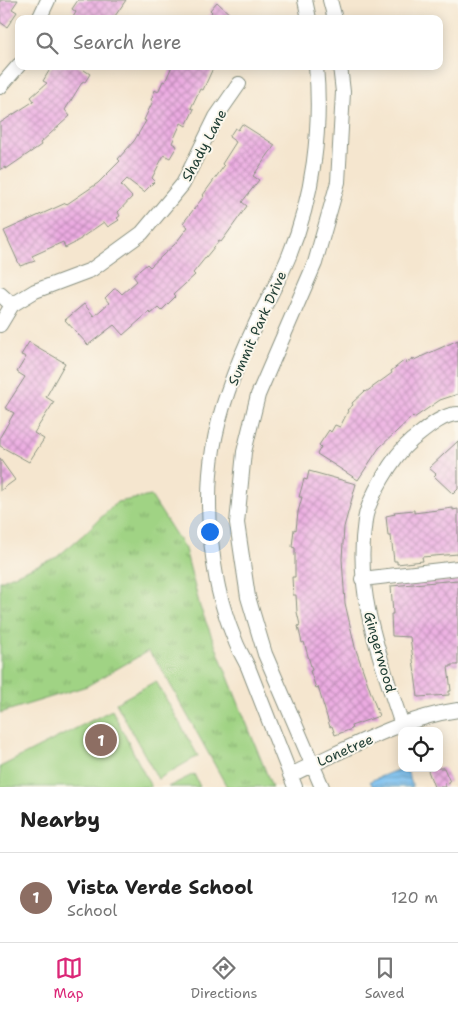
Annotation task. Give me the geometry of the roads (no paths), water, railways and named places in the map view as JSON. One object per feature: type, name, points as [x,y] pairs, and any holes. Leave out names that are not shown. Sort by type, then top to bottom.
[{"type":"street","points":[[41,15],[48,0]]},
{"type":"street","points":[[306,0],[308,15]]},
{"type":"street","points":[[330,0],[333,15]]},
{"type":"street","points":[[0,87],[15,70]]},
{"type":"street","name":"Summit Park Drive","points":[[293,781],[247,665],[234,639],[217,583],[211,532],[209,490],[213,450],[220,415],[229,387],[300,229],[308,192],[318,123],[316,70]]},
{"type":"street","name":"Summit Park Drive","points":[[322,787],[265,654],[248,597],[237,523],[244,452],[258,395],[315,263],[338,182],[343,92],[340,70]]},
{"type":"street","name":"Shady Lane","points":[[0,325],[12,305],[35,291],[91,270],[142,232],[183,184],[216,117],[239,84]]},
{"type":"street","points":[[0,294],[12,305]]},
{"type":"street","name":"Gingerwood","points":[[402,724],[370,626],[362,579],[365,520],[373,496],[386,471],[405,446],[430,426],[455,414]]},
{"type":"street","points":[[362,579],[458,568]]},
{"type":"street","name":"Lonetree","points":[[293,781],[313,764],[402,724],[437,713],[458,710]]},
{"type":"water","points":[[398,770],[398,772],[407,772],[413,787],[373,787],[370,781]]},
{"type":"place","name":"Vista Verde School","points":[[101,740]]}]
